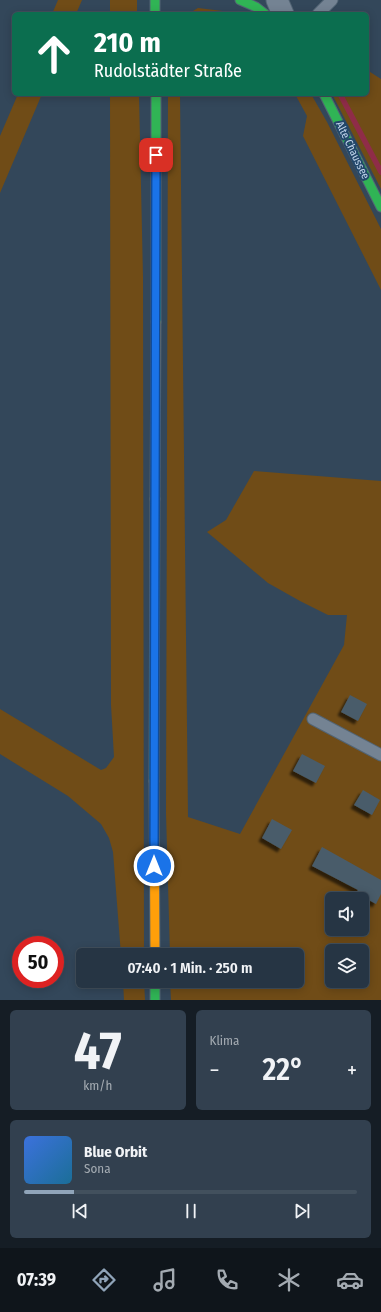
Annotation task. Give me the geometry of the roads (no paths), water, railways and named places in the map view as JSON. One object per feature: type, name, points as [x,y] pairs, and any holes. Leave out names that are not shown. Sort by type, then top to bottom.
[{"type":"main road","points":[[155,0],[155,12]]},
{"type":"main road","points":[[240,0],[256,7],[262,12]]},
{"type":"main road","points":[[155,948],[156,96]]},
{"type":"main road","name":"Alte Chaussee","points":[[325,96],[381,207]]},
{"type":"main road","points":[[155,988],[155,1000]]},
{"type":"street","points":[[277,0],[282,12]]},
{"type":"lane","points":[[320,12],[332,0]]},
{"type":"lane","points":[[313,719],[381,755]]},
{"type":"waterway","points":[[341,96],[381,172]]}]
